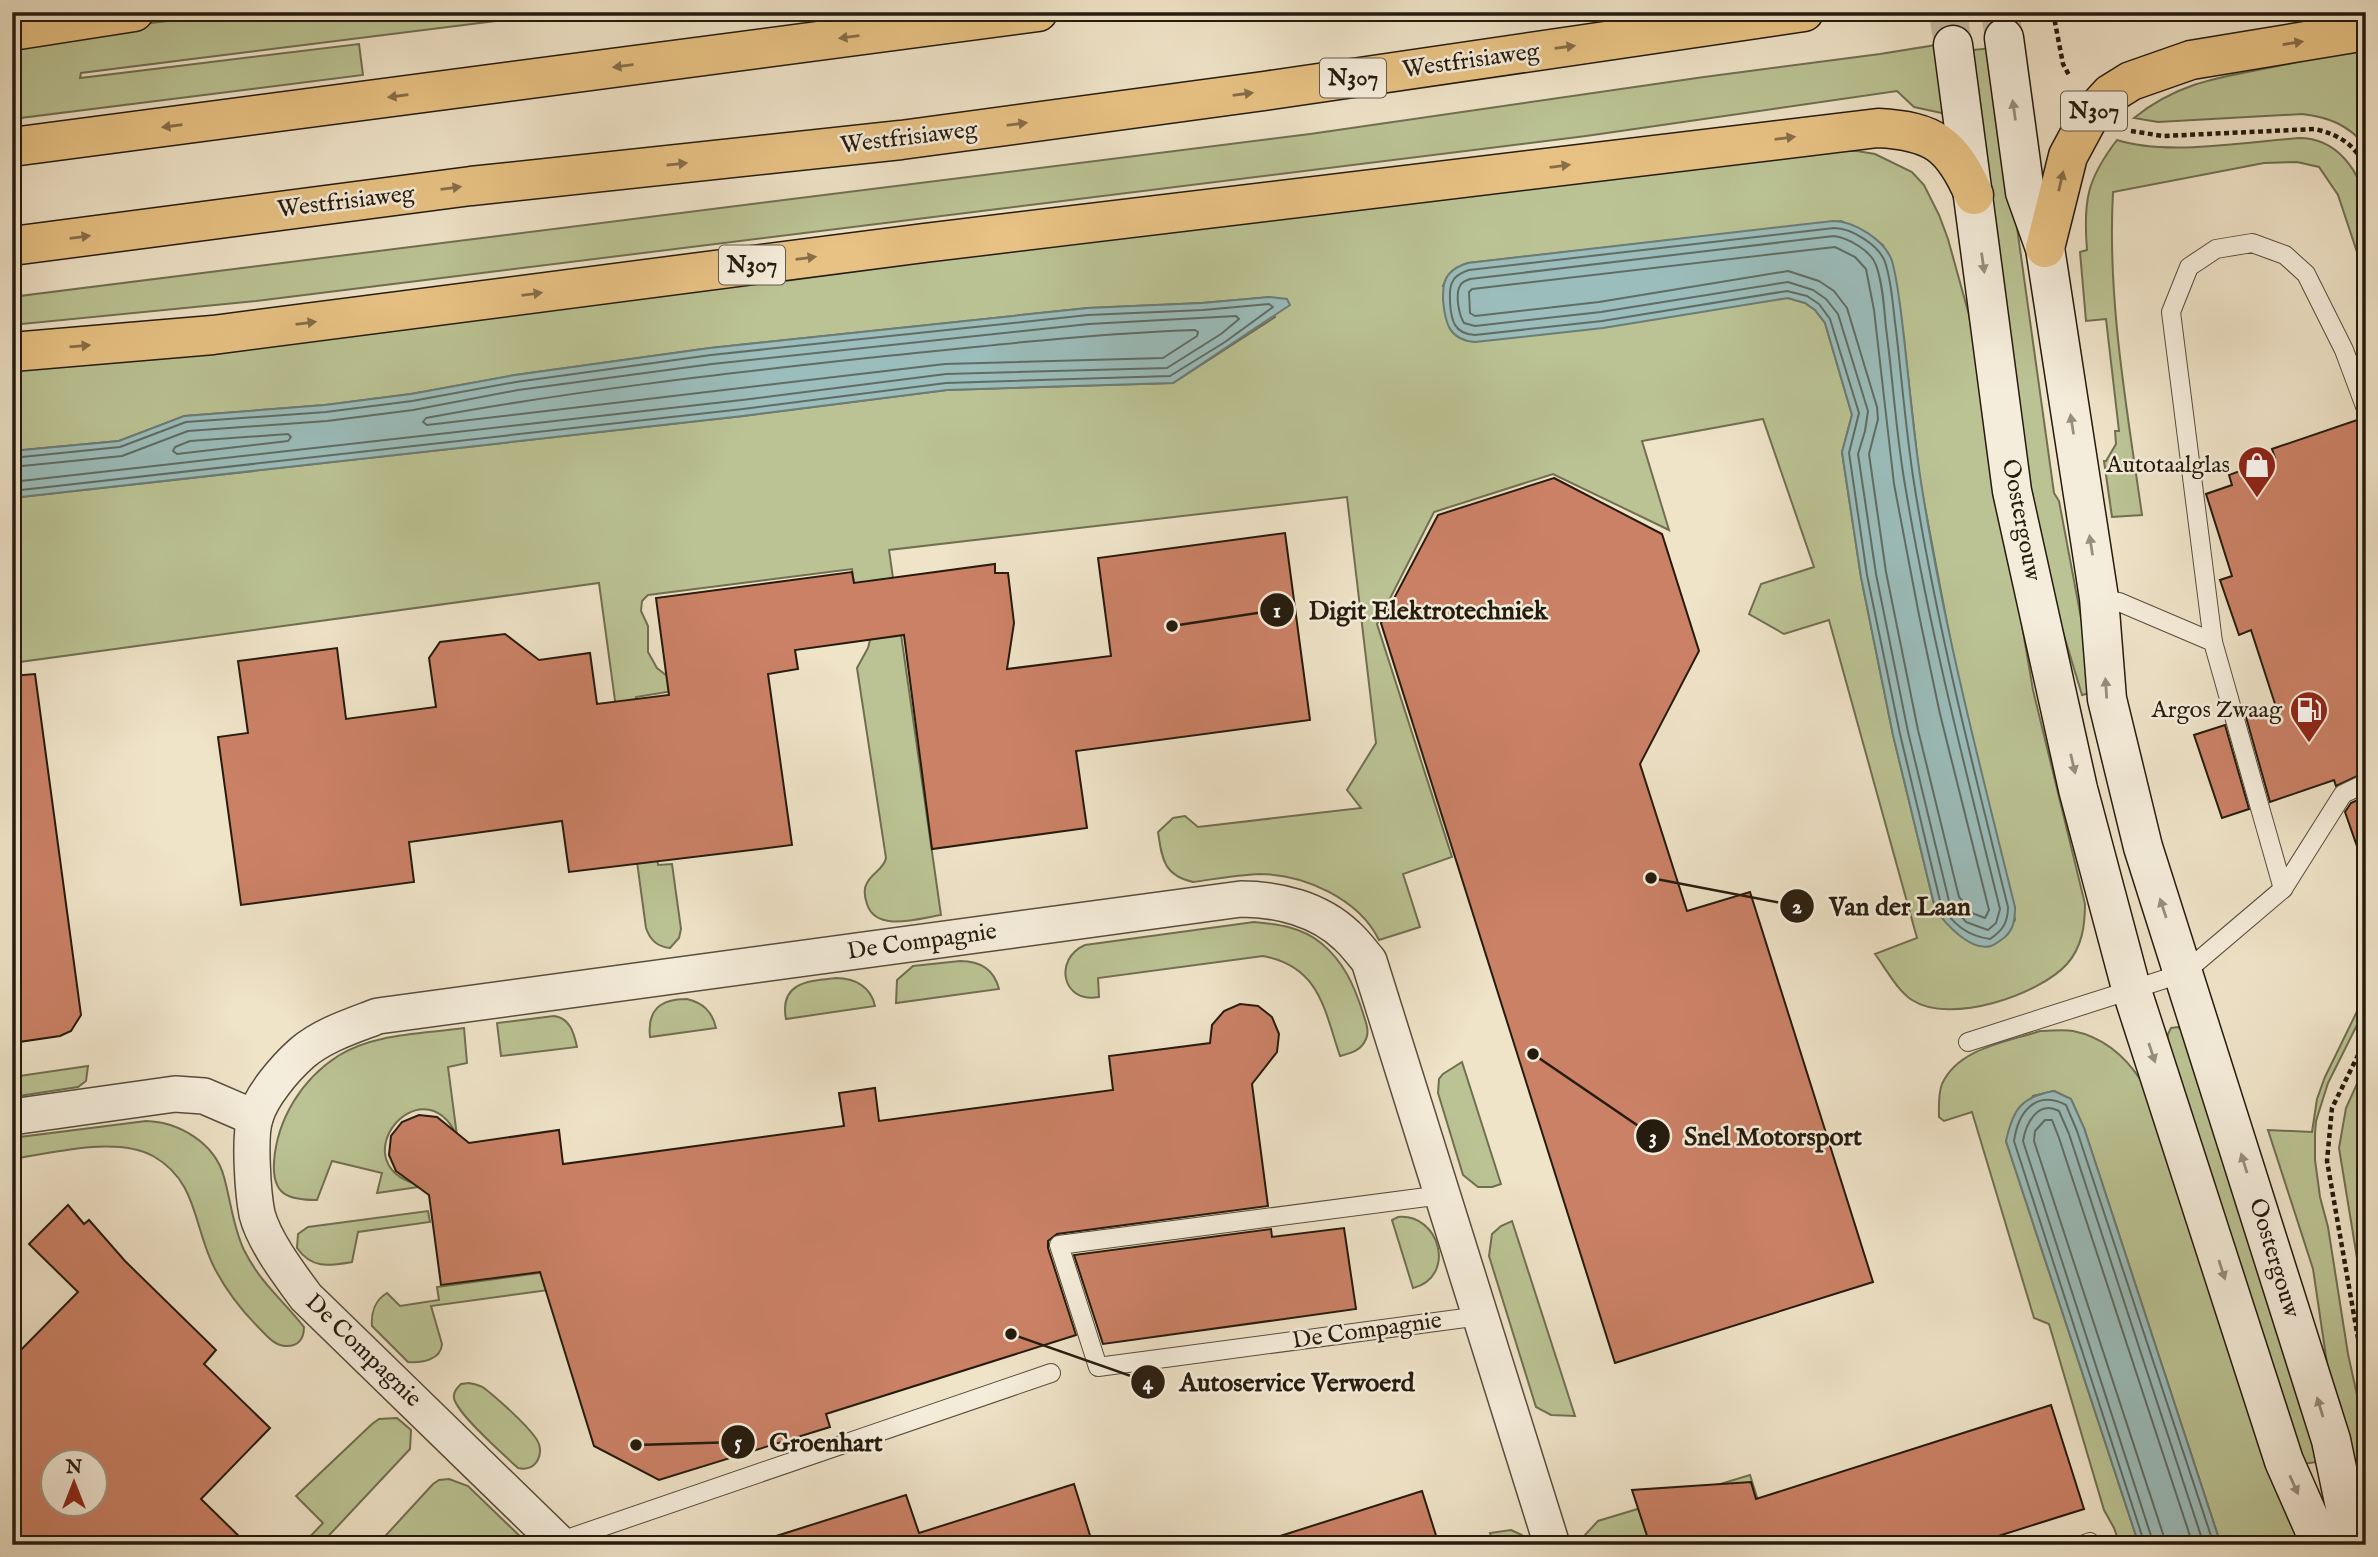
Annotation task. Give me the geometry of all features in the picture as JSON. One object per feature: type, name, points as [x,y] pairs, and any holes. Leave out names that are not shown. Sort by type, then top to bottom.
[{"type":"highway","points":[[12,31],[134,12]]},
{"type":"highway","points":[[12,147],[1038,12]]},
{"type":"highway","name":"Westfrisiaweg","points":[[12,246],[471,186],[901,140],[1278,89],[1804,12]]},
{"type":"highway","name":"N307","points":[[2045,248],[2068,156],[2084,124],[2110,94],[2131,81],[2191,60],[2366,31]]},
{"type":"highway","name":"N307","points":[[12,352],[213,335],[923,243],[1864,129],[1914,131],[1941,145],[1956,160],[1974,195]]},
{"type":"main road","name":"Oostergouw","points":[[2004,38],[2025,192],[2045,248],[2099,598],[2107,699],[2143,847],[2330,1440],[2353,1545]]},
{"type":"main road","name":"Oostergouw","points":[[1953,45],[2012,491],[2078,789],[2131,988],[2284,1461],[2321,1545]]},
{"type":"street","name":"De Compagnie","points":[[559,1544],[306,1297],[281,1263],[258,1215],[252,1165],[255,1118],[275,1080],[303,1052],[336,1032],[378,1016],[1241,899],[1261,899],[1312,913],[1346,935],[1369,961],[1552,1545]]},
{"type":"street","points":[[12,1117],[175,1094],[204,1096],[255,1118]]},
{"type":"lane","points":[[2283,889],[2213,642],[2171,312],[2189,267],[2216,249],[2252,243],[2285,255],[2306,274],[2344,350],[2366,409]]},
{"type":"lane","points":[[2099,598],[2119,602],[2213,642]]},
{"type":"lane","points":[[1968,1042],[2184,973],[2283,889],[2343,794],[2366,783]]},
{"type":"lane","name":"De Compagnie","points":[[1442,1195],[1059,1245],[1098,1367],[1480,1316]]},
{"type":"lane","name":"De Compagnie","points":[[559,1544],[1051,1373]]},
{"type":"lane","points":[[2082,1545],[2090,1542],[2091,1545]]},
{"type":"path","points":[[2053,12],[2063,64],[2075,82]]},
{"type":"path","points":[[2127,129],[2136,134],[2163,136],[2315,129],[2344,140],[2354,150],[2366,171]]},
{"type":"path","points":[[2366,1039],[2332,1108],[2327,1161],[2366,1384]]},
{"type":"green space","points":[[243,12],[567,12],[81,73],[80,78],[359,44],[363,75],[12,119],[12,46],[126,26]]},
{"type":"green space","points":[[2366,43],[2366,146],[2337,123],[2302,114],[2158,122],[2134,118],[2153,104],[2192,86]]},
{"type":"green space","points":[[1936,45],[1946,114],[1914,107],[1897,91],[1586,136],[256,301],[12,325],[12,297],[1310,134]]},
{"type":"green space","points":[[1992,48],[2054,493],[2059,501],[2095,692],[2082,695],[2037,546],[1964,51]]},
{"type":"green space","points":[[2313,139],[2336,150],[2353,169],[2359,181],[2367,216],[2366,279],[2338,195],[2319,167],[2297,162],[2264,163],[2113,192],[2116,314],[2142,515],[2112,517],[2104,461],[2116,444],[2115,431],[2119,431],[2106,319],[2086,321],[2080,252],[2087,250],[2087,204],[2093,179],[2117,140],[2137,145],[2183,147]]},
{"type":"green space","points":[[1824,151],[1875,154],[1912,172],[1924,185],[1948,239],[1969,315],[2033,690],[2085,904],[2082,936],[2067,964],[2054,975],[2016,996],[1970,1008],[1928,1007],[1912,1000],[1897,985],[1875,954],[1917,938],[1829,620],[1784,634],[1749,614],[1761,584],[1814,567],[1763,419],[1642,441],[1669,530],[1553,474],[1434,512],[1377,624],[1452,857],[1403,874],[1420,927],[1379,940],[1358,912],[1344,901],[1311,884],[1276,875],[1259,874],[1193,882],[1183,879],[1175,875],[1166,864],[1158,832],[1173,818],[1185,816],[1198,827],[1361,808],[1347,790],[1376,743],[1347,497],[889,550],[941,915],[900,922],[879,918],[872,913],[865,896],[867,883],[886,858],[857,668],[871,636],[858,614],[852,569],[648,595],[642,601],[641,611],[648,626],[648,652],[657,668],[671,679],[673,691],[636,697],[658,865],[672,864],[681,929],[679,938],[670,948],[655,942],[646,928],[599,583],[12,663],[12,498],[743,416],[947,390],[1173,383],[1275,317],[1270,297],[1088,308],[710,348],[515,375],[411,394],[325,405],[185,416],[119,441],[12,451],[12,365]],"holes":[[[1841,221],[1883,245],[1900,306],[1920,481],[1954,660],[2015,920],[2003,938],[1987,946],[1974,943],[1935,908],[1893,735],[1861,577],[1842,452],[1852,415],[1825,323],[1815,310],[1805,303],[1788,298],[1443,286],[1452,272],[1468,263]]]},
{"type":"green space","points":[[1254,922],[1280,925],[1305,933],[1321,943],[1336,958],[1352,984],[1367,1026],[1366,1039],[1358,1049],[1340,1056],[1324,1007],[1308,980],[1282,962],[1263,956],[1098,978],[1099,997],[1077,994],[1066,979],[1068,960],[1085,945]]},
{"type":"green space","points":[[960,961],[985,967],[994,976],[999,989],[896,1003],[897,980],[913,966]]},
{"type":"green space","points":[[836,978],[861,985],[870,994],[875,1006],[786,1019],[787,997],[798,986],[816,980]]},
{"type":"green space","points":[[2366,993],[2366,1007],[2328,1083],[2316,1121],[2315,1160],[2348,1354],[2366,1436],[2366,1530],[2332,1397],[2313,1269],[2268,1130],[2312,1132],[2317,1099],[2325,1077]]},
{"type":"green space","points":[[687,999],[706,1009],[716,1028],[650,1037],[651,1020],[657,1008],[669,1001]]},
{"type":"green space","points":[[554,1016],[568,1023],[577,1047],[501,1056],[497,1023]]},
{"type":"green space","points":[[2178,1027],[2186,1034],[2305,1388],[2317,1462],[2303,1464],[2166,1052],[2168,1034],[2171,1028]]},
{"type":"green space","points":[[464,1028],[467,1063],[448,1067],[457,1136],[442,1116],[424,1109],[407,1114],[393,1126],[386,1143],[387,1160],[399,1176],[425,1186],[377,1193],[382,1173],[332,1161],[317,1200],[290,1197],[279,1189],[274,1162],[280,1131],[303,1088],[325,1065],[352,1048],[367,1043]]},
{"type":"green space","points":[[2069,1030],[2104,1043],[2129,1064],[2142,1082],[2305,1545],[2221,1545],[2084,1128],[2071,1099],[2054,1091],[2033,1096],[2006,1141],[2139,1545],[2120,1545],[2104,1510],[2049,1324],[2034,1318],[1972,1112],[1944,1121],[1939,1117],[1942,1084],[1959,1062],[1985,1048],[2040,1031]]},
{"type":"green space","points":[[1462,1062],[1501,1184],[1492,1187],[1478,1187],[1463,1175],[1438,1093],[1439,1079]]},
{"type":"green space","points":[[2366,1064],[2366,1313],[2339,1148],[2346,1108]]},
{"type":"green space","points":[[88,1066],[86,1081],[78,1087],[12,1097],[12,1077]]},
{"type":"green space","points":[[146,1121],[183,1130],[213,1154],[224,1177],[244,1250],[265,1282],[304,1327],[303,1335],[297,1344],[285,1346],[274,1342],[235,1301],[208,1253],[187,1192],[168,1167],[153,1156],[138,1150],[103,1147],[12,1159],[12,1138]]},
{"type":"green space","points":[[1127,1193],[1128,1211],[431,1306],[442,1344],[438,1354],[425,1361],[408,1362],[372,1326],[375,1307],[379,1299],[387,1293],[400,1306],[439,1300],[437,1287]]},
{"type":"green space","points":[[428,1211],[430,1222],[358,1232],[352,1262],[315,1263],[297,1248],[298,1234],[308,1227]]},
{"type":"green space","points":[[1398,1217],[1413,1218],[1424,1225],[1433,1235],[1438,1247],[1439,1260],[1435,1272],[1427,1282],[1413,1288],[1392,1220]]},
{"type":"green space","points":[[1512,1221],[1575,1416],[1551,1415],[1536,1407],[1489,1256],[1492,1234]]},
{"type":"green space","points":[[469,1383],[484,1388],[531,1431],[540,1449],[538,1460],[534,1464],[524,1469],[518,1468],[463,1414],[454,1394],[461,1384]]},
{"type":"green space","points":[[397,1418],[411,1430],[410,1449],[320,1545],[302,1545],[323,1523],[296,1496],[372,1424],[379,1419]]},
{"type":"green space","points":[[1750,1475],[1772,1545],[1581,1545],[1585,1535],[1598,1521]]},
{"type":"green space","points":[[449,1479],[468,1486],[529,1545],[377,1545],[433,1484]]},
{"type":"green space","points":[[1511,1530],[1522,1535],[1530,1545],[1494,1545],[1490,1533]]},
{"type":"water","points":[[1833,221],[1850,224],[1876,239],[1888,253],[1894,269],[1918,463],[1940,589],[2015,907],[2010,930],[2005,937],[1991,946],[1983,947],[1967,941],[1945,922],[1935,908],[1893,735],[1861,577],[1842,452],[1852,415],[1825,323],[1815,310],[1805,303],[1788,298],[1603,328],[1475,342],[1466,341],[1454,334],[1445,316],[1443,296],[1446,280],[1453,270],[1468,263]]},
{"type":"water","points":[[1270,297],[1287,299],[1290,305],[1173,383],[947,390],[743,416],[12,498],[12,451],[119,441],[184,416],[325,405],[411,394],[515,375],[710,348],[1088,308]]},
{"type":"water","points":[[2054,1091],[2071,1099],[2084,1128],[2221,1545],[2139,1545],[2006,1141],[2020,1106],[2034,1097]]},
{"type":"building","points":[[2360,419],[2366,420],[2366,772],[2336,786],[2334,780],[2270,802],[2246,717],[2276,707],[2251,630],[2239,635],[2220,580],[2232,576],[2206,494],[2232,485],[2229,475],[2275,458],[2272,449]]},
{"type":"building","points":[[1554,478],[1662,534],[1699,651],[1640,764],[1687,911],[1750,892],[1873,1282],[1615,1363],[1381,623],[1438,515]]},
{"type":"building","points":[[1285,533],[1310,720],[1076,751],[1087,828],[932,849],[904,635],[795,650],[798,669],[768,674],[792,845],[569,872],[562,821],[409,842],[414,882],[241,905],[218,737],[248,733],[238,661],[337,648],[346,719],[436,707],[429,658],[440,642],[505,634],[539,660],[590,653],[597,704],[669,695],[656,598],[852,572],[854,583],[995,564],[995,573],[1008,573],[1014,623],[1007,669],[1111,656],[1098,558]]},
{"type":"building","points":[[35,674],[81,1015],[71,1031],[60,1036],[12,1043],[12,676]]},
{"type":"building","points":[[2225,725],[2249,809],[2222,818],[2194,735]]},
{"type":"building","points":[[2366,796],[2366,854],[2360,855],[2345,812],[2351,803]]},
{"type":"building","points":[[1240,1004],[1258,1006],[1272,1017],[1279,1034],[1277,1052],[1252,1084],[1268,1206],[1057,1234],[1048,1241],[1048,1248],[1076,1335],[826,1414],[830,1427],[659,1480],[594,1446],[540,1272],[441,1285],[429,1195],[396,1171],[389,1155],[391,1136],[402,1122],[419,1115],[437,1117],[469,1143],[559,1130],[563,1164],[844,1126],[839,1093],[875,1088],[879,1121],[1113,1090],[1109,1056],[1210,1043],[1212,1025],[1224,1011]]},
{"type":"building","points":[[68,1205],[84,1224],[89,1220],[125,1261],[216,1350],[204,1364],[270,1428],[201,1499],[248,1545],[12,1545],[12,1359],[78,1292],[29,1244]]},
{"type":"building","points":[[1344,1228],[1356,1309],[1103,1344],[1074,1255],[1271,1229],[1272,1237]]},
{"type":"building","points":[[2051,1405],[2084,1509],[1970,1545],[1650,1545],[1632,1490],[1751,1482],[1756,1499]]},
{"type":"building","points":[[1074,1484],[1093,1545],[774,1545],[773,1537],[906,1495],[919,1533]]},
{"type":"building","points":[[1422,1491],[1439,1545],[1278,1545],[1277,1537]]},
{"type":"tunnel","points":[[1948,12],[1953,45]]},
{"type":"tunnel","points":[[2000,12],[2004,38]]},
{"type":"place","name":"Autotaalglas","points":[[2257,499]]},
{"type":"place","name":"Digit Elektrotechniek","points":[[1172,626]]},
{"type":"place","name":"Argos Zwaag","points":[[2309,744]]},
{"type":"place","name":"Van der Laan","points":[[1651,878]]},
{"type":"place","name":"Snel Motorsport","points":[[1533,1054]]},
{"type":"place","name":"Autoservice Verwoerd","points":[[1011,1334]]},
{"type":"place","name":"Groenhart","points":[[636,1445]]}]
